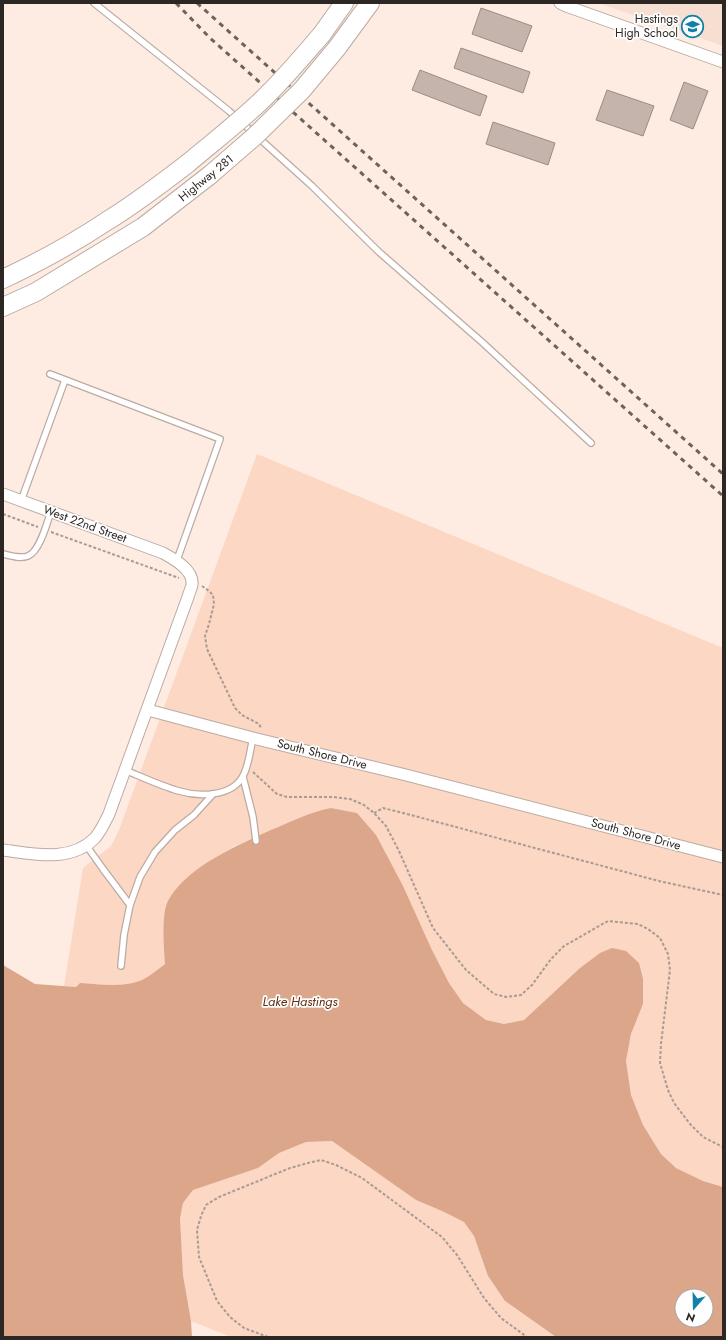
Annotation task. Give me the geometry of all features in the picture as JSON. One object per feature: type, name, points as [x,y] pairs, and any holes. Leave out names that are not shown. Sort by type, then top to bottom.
[{"type":"highway","name":"Highway 281","points":[[3,279],[35,264],[107,222],[141,199],[187,164],[263,100],[287,75],[322,34],[344,3]]},
{"type":"highway","name":"Highway 281","points":[[3,307],[36,292],[142,227],[210,175],[255,136],[302,90],[337,48],[370,3]]},
{"type":"street","points":[[563,5],[723,62]]},
{"type":"street","name":"West 22nd Street","points":[[3,494],[177,560]]},
{"type":"street","points":[[3,850],[36,854],[64,854],[86,845],[102,828],[109,814],[148,710],[192,583],[184,567],[177,560]]},
{"type":"street","name":"South Shore Drive","points":[[148,710],[406,774],[723,857]]},
{"type":"lane","points":[[94,3],[229,111],[312,186],[379,252],[483,344],[591,443]]},
{"type":"lane","points":[[50,374],[220,439],[177,560]]},
{"type":"lane","points":[[21,501],[65,380]]},
{"type":"lane","points":[[3,554],[18,557],[29,555],[35,550],[45,529],[51,511]]},
{"type":"lane","points":[[125,770],[178,791],[190,794],[213,794],[226,791],[236,785],[243,777],[257,738]]},
{"type":"lane","points":[[243,777],[253,817],[256,841]]},
{"type":"lane","points":[[121,966],[124,935],[130,906],[140,877],[155,852],[175,830],[194,816],[213,794]]},
{"type":"lane","points":[[86,845],[130,906]]},
{"type":"path","points":[[3,514],[209,590],[213,595],[214,604],[205,636],[207,649],[235,708],[242,715],[259,724],[261,728],[257,738]]},
{"type":"path","points":[[255,773],[256,766]]},
{"type":"path","points":[[246,767],[255,773],[277,794],[287,797],[350,799],[364,805],[374,813],[386,826],[399,851],[432,928],[466,970],[494,994],[506,997],[521,995],[532,985],[551,959],[564,946],[608,922],[638,924],[660,938],[668,954],[670,970],[660,1063],[668,1090],[674,1103],[702,1137],[723,1147]]},
{"type":"path","points":[[374,813],[383,808],[659,881],[723,895]]},
{"type":"path","points":[[268,1337],[244,1328],[230,1317],[217,1301],[199,1257],[197,1230],[201,1216],[206,1204],[219,1197],[290,1168],[321,1160],[362,1178],[442,1237],[457,1255],[484,1298],[501,1318],[526,1337]]},
{"type":"shaded area","name":"Hastings High School","points":[[599,3],[723,3],[723,46],[604,5]]},
{"type":"shaded area","points":[[257,454],[723,648],[723,1187],[703,1181],[676,1168],[661,1154],[643,1125],[631,1095],[626,1061],[631,1034],[643,1004],[600,953],[580,968],[524,1020],[504,1024],[486,1020],[463,1003],[449,983],[357,813],[331,808],[233,847],[164,936],[165,964],[154,973],[142,980],[127,984],[103,985],[80,983],[76,987],[64,986],[83,868],[111,846],[119,830]]},
{"type":"shaded area","points":[[332,1141],[416,1200],[464,1222],[474,1236],[488,1276],[505,1301],[556,1337],[231,1337],[191,1321],[183,1275],[180,1217],[183,1203],[193,1190],[258,1168],[279,1153],[306,1142]]},
{"type":"water","name":"Lake Hastings","points":[[331,808],[357,813],[376,835],[403,886],[431,948],[449,983],[463,1003],[486,1020],[504,1024],[524,1020],[580,968],[600,953],[612,948],[626,951],[639,963],[643,979],[643,1004],[631,1034],[626,1061],[631,1095],[643,1125],[661,1154],[676,1168],[703,1181],[723,1187],[723,1337],[556,1337],[505,1301],[488,1276],[474,1236],[464,1222],[416,1200],[332,1141],[306,1142],[279,1153],[258,1168],[193,1190],[183,1203],[180,1218],[183,1275],[191,1321],[192,1337],[3,1337],[3,965],[35,984],[76,987],[80,983],[119,985],[142,980],[165,964],[164,914],[168,901],[187,877],[200,867],[228,850],[271,830],[316,812]]},
{"type":"building","points":[[481,8],[532,26],[522,52],[472,34]]},
{"type":"building","points":[[461,48],[530,72],[523,93],[454,68]]},
{"type":"building","points":[[420,70],[487,96],[480,116],[412,90]]},
{"type":"building","points":[[684,82],[708,91],[693,129],[670,120]]},
{"type":"building","points":[[607,90],[654,106],[643,136],[596,120]]},
{"type":"building","points":[[493,122],[555,143],[548,165],[486,144]]},
{"type":"railway","points":[[176,3],[210,38],[723,496]]},
{"type":"railway","points":[[197,3],[723,474]]},
{"type":"place","name":"Hastings High School","points":[[693,26]]}]
